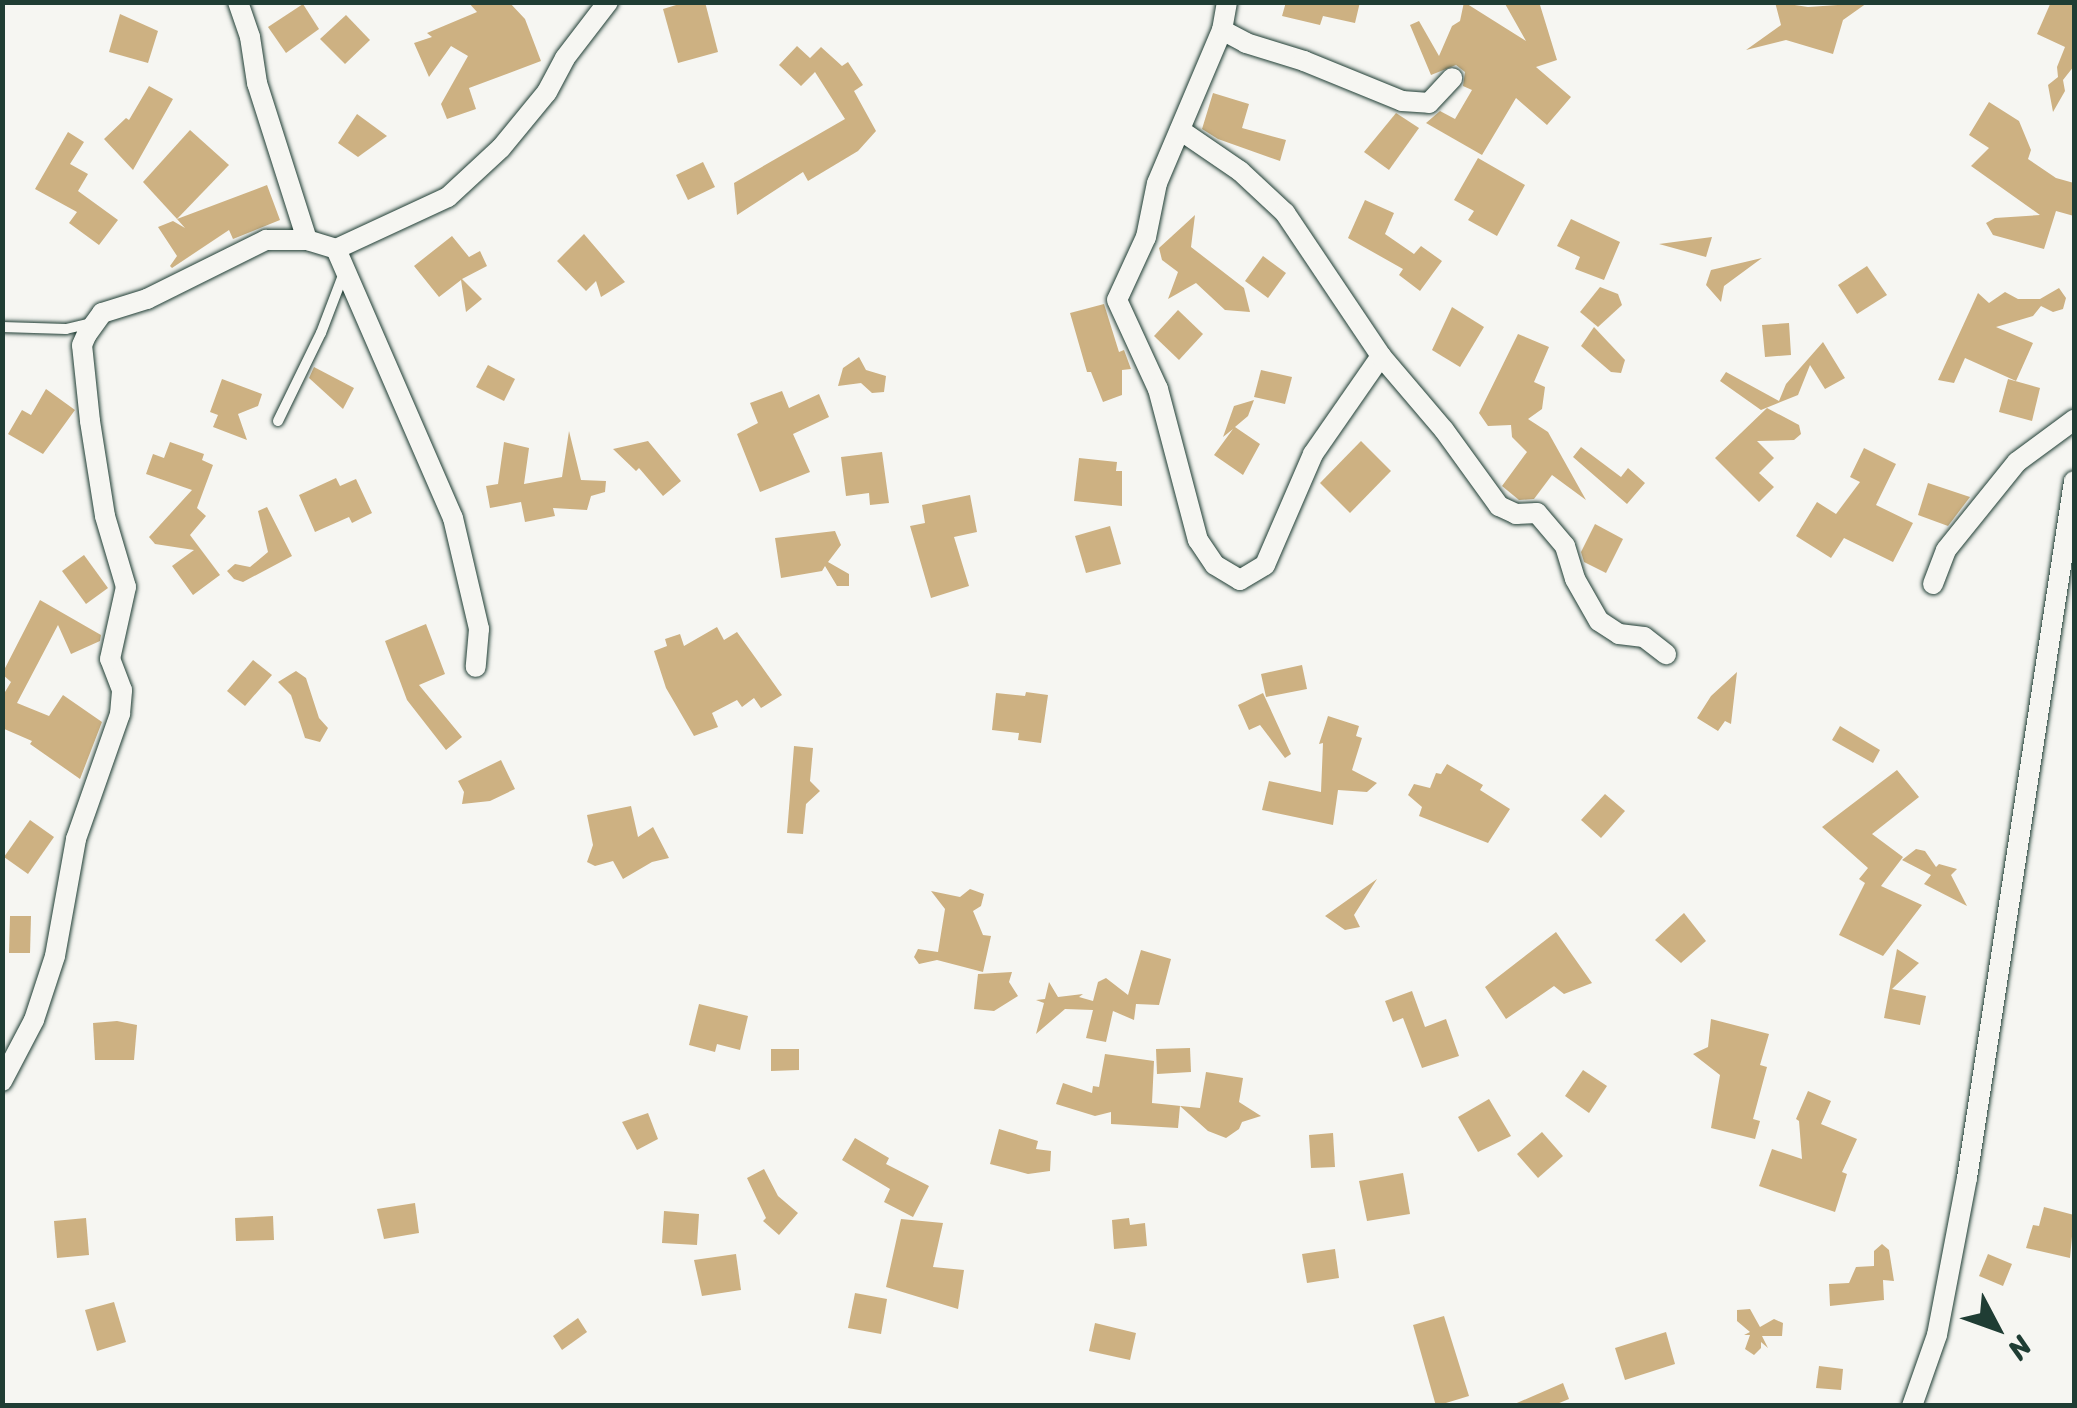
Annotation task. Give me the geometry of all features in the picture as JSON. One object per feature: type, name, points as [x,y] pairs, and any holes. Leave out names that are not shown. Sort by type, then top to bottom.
[{"type":"street","points":[[238,2],[250,36],[257,82],[307,240]]},
{"type":"street","points":[[2,1081],[34,1020],[55,956],[76,840],[120,714],[122,690],[110,659],[126,588],[105,516],[90,421],[82,345],[93,323],[102,313],[147,299],[266,240],[307,240],[336,249],[448,197],[501,148],[548,92],[565,58],[608,2]]},
{"type":"street","points":[[1227,2],[1222,30],[1157,183],[1146,237],[1117,300],[1158,389],[1198,540],[1214,565],[1240,580],[1265,565],[1313,454],[1382,356]]},
{"type":"street","points":[[1222,30],[1246,44],[1304,61],[1402,101],[1429,103],[1452,78]]},
{"type":"street","points":[[1180,130],[1240,171],[1285,213],[1382,356],[1461,451],[1499,506],[1516,514],[1537,513],[1565,546],[1576,579],[1599,621],[1619,634],[1644,637],[1666,654]]},
{"type":"street","points":[[336,249],[452,518],[480,629],[476,666]]},
{"type":"street","points":[[1933,584],[1946,550],[2018,462],[2074,420]]},
{"type":"street","points":[[1912,1406],[1937,1335],[1970,1158],[2074,481]]},
{"type":"lane","points":[[278,422],[321,333],[345,269]]},
{"type":"lane","points":[[2,327],[66,329],[93,323]]},
{"type":"building","points":[[468,2],[509,2],[525,19],[541,61],[469,88],[476,109],[447,119],[441,104],[468,56],[451,46],[429,77],[414,43],[432,37],[427,33],[477,12]]},
{"type":"building","points":[[686,2],[705,2],[718,52],[678,63],[663,9]]},
{"type":"building","points":[[1286,2],[1360,2],[1355,23],[1323,16],[1320,25],[1282,16]]},
{"type":"building","points":[[1464,2],[1526,41],[1504,2],[1540,5],[1557,60],[1536,67],[1571,97],[1547,125],[1516,98],[1482,155],[1426,123],[1440,111],[1455,119],[1472,90],[1463,86],[1465,72],[1456,65],[1431,75],[1410,25],[1419,21],[1439,56],[1452,26],[1460,21]]},
{"type":"building","points":[[1775,2],[1808,7],[1867,3],[1843,20],[1833,54],[1786,40],[1746,50],[1781,25]]},
{"type":"building","points":[[2051,2],[2074,2],[2074,66],[2063,80],[2065,91],[2053,112],[2048,85],[2058,77],[2057,67],[2065,47],[2037,34]]},
{"type":"building","points":[[303,4],[319,29],[286,53],[268,27]]},
{"type":"building","points":[[120,14],[158,31],[148,63],[109,52]]},
{"type":"building","points":[[346,15],[370,40],[345,64],[320,39]]},
{"type":"building","points":[[797,46],[810,58],[821,47],[842,66],[848,62],[863,85],[854,91],[876,131],[858,151],[808,181],[803,172],[737,215],[734,183],[845,119],[815,72],[801,86],[779,65]]},
{"type":"building","points":[[149,86],[173,99],[133,170],[104,139],[126,118],[129,120]]},
{"type":"building","points":[[1213,93],[1249,104],[1242,128],[1286,140],[1280,161],[1218,139],[1202,129]]},
{"type":"building","points":[[1989,102],[2019,121],[2031,150],[2028,159],[2056,178],[2074,183],[2074,216],[2056,211],[2044,249],[1993,235],[1986,223],[1995,218],[2040,215],[1971,166],[1989,148],[1969,135]]},
{"type":"building","points":[[1396,113],[1419,128],[1389,170],[1364,152]]},
{"type":"building","points":[[357,114],[387,136],[358,157],[338,143]]},
{"type":"building","points":[[190,130],[229,165],[177,219],[143,182]]},
{"type":"building","points":[[68,132],[84,142],[70,164],[88,174],[78,191],[118,220],[99,245],[69,223],[77,212],[35,189]]},
{"type":"building","points":[[1478,158],[1525,185],[1497,236],[1468,220],[1474,211],[1454,200]]},
{"type":"building","points":[[703,162],[715,187],[688,200],[676,175]]},
{"type":"building","points":[[267,185],[280,220],[233,239],[229,230],[170,266],[177,256],[158,227],[173,221],[185,228],[177,219]]},
{"type":"building","points":[[1365,200],[1394,213],[1385,234],[1414,254],[1421,246],[1442,261],[1420,291],[1399,275],[1403,269],[1348,238]]},
{"type":"building","points":[[1195,215],[1191,247],[1244,288],[1250,312],[1225,310],[1196,283],[1168,299],[1178,272],[1162,260],[1159,248]]},
{"type":"building","points":[[1571,219],[1620,242],[1604,280],[1575,269],[1580,257],[1557,246]]},
{"type":"building","points":[[584,234],[625,282],[601,297],[596,281],[586,291],[557,261]]},
{"type":"building","points":[[452,236],[469,257],[480,251],[487,266],[462,279],[482,299],[466,312],[461,280],[439,297],[414,266]]},
{"type":"building","points":[[1712,237],[1706,257],[1659,244]]},
{"type":"building","points":[[1263,256],[1286,273],[1268,298],[1245,281]]},
{"type":"building","points":[[1762,258],[1724,286],[1721,302],[1706,285],[1711,270]]},
{"type":"building","points":[[1867,266],[1887,295],[1857,314],[1838,285]]},
{"type":"building","points":[[1600,287],[1618,294],[1622,305],[1598,327],[1580,312]]},
{"type":"building","points":[[2059,288],[2066,298],[2063,309],[2053,312],[2041,306],[2033,316],[1996,327],[2033,343],[2016,381],[1965,358],[1954,383],[1938,380],[1978,293],[1989,303],[2005,292],[2018,299],[2040,299]]},
{"type":"building","points":[[1104,304],[1119,352],[1124,350],[1131,369],[1122,370],[1122,395],[1103,402],[1091,372],[1087,372],[1070,313]]},
{"type":"building","points":[[1452,307],[1484,327],[1460,367],[1432,350]]},
{"type":"building","points":[[1178,310],[1203,334],[1179,360],[1154,336]]},
{"type":"building","points":[[1789,323],[1791,355],[1765,357],[1762,325]]},
{"type":"building","points":[[1594,327],[1625,360],[1621,373],[1611,372],[1581,346]]},
{"type":"building","points":[[1518,334],[1549,347],[1534,382],[1545,387],[1542,409],[1528,419],[1548,432],[1586,500],[1552,475],[1534,499],[1519,500],[1502,486],[1527,452],[1512,437],[1511,425],[1488,426],[1479,413]]},
{"type":"building","points":[[1823,342],[1845,378],[1825,389],[1810,365],[1798,395],[1761,410],[1720,381],[1726,372],[1779,401],[1786,384]]},
{"type":"building","points":[[859,357],[866,370],[886,376],[884,392],[872,393],[861,383],[838,386],[843,368]]},
{"type":"building","points":[[488,365],[515,379],[504,401],[476,387]]},
{"type":"building","points":[[314,367],[354,388],[343,409],[309,378]]},
{"type":"building","points":[[1261,370],[1292,377],[1285,404],[1254,397]]},
{"type":"building","points":[[222,379],[262,394],[258,406],[238,414],[247,440],[213,427],[218,415],[210,412]]},
{"type":"building","points":[[2008,379],[2040,388],[2032,421],[1999,412]]},
{"type":"building","points":[[46,389],[75,410],[43,454],[8,434],[22,410],[31,415]]},
{"type":"building","points":[[782,391],[789,408],[819,394],[829,417],[793,434],[810,472],[760,492],[737,434],[758,423],[750,403]]},
{"type":"building","points":[[1254,400],[1248,416],[1235,427],[1260,444],[1243,475],[1214,455],[1233,429],[1223,437],[1234,406]]},
{"type":"building","points":[[1767,408],[1799,425],[1801,434],[1794,440],[1757,441],[1774,458],[1759,473],[1774,487],[1759,502],[1715,458]]},
{"type":"building","points":[[569,431],[581,480],[606,481],[605,492],[591,496],[587,510],[553,508],[555,516],[525,522],[521,502],[490,508],[486,486],[498,484],[504,442],[529,448],[524,484],[562,477]]},
{"type":"building","points":[[648,441],[681,481],[663,496],[639,468],[636,471],[613,449]]},
{"type":"building","points":[[1361,441],[1391,471],[1350,513],[1320,483]]},
{"type":"building","points":[[170,442],[204,454],[202,460],[213,465],[197,508],[206,516],[190,535],[220,575],[193,595],[172,566],[194,550],[155,544],[149,537],[192,490],[146,474],[153,454],[164,458]]},
{"type":"building","points":[[1581,447],[1621,477],[1628,468],[1645,483],[1627,504],[1573,457]]},
{"type":"building","points":[[1864,448],[1896,464],[1876,505],[1913,523],[1893,562],[1844,538],[1831,558],[1796,536],[1817,502],[1836,514],[1860,482],[1850,477]]},
{"type":"building","points":[[882,452],[889,503],[870,505],[869,493],[846,496],[841,457]]},
{"type":"building","points":[[1079,458],[1117,462],[1116,471],[1122,471],[1122,506],[1074,501]]},
{"type":"building","points":[[336,478],[340,486],[356,479],[372,513],[352,523],[349,517],[315,532],[299,495]]},
{"type":"building","points":[[1928,483],[1970,497],[1948,526],[1918,515]]},
{"type":"building","points":[[970,495],[977,532],[954,537],[969,586],[931,598],[910,526],[925,523],[922,505]]},
{"type":"building","points":[[267,507],[292,556],[243,582],[234,579],[227,571],[235,564],[250,567],[268,552],[258,511]]},
{"type":"building","points":[[1595,524],[1623,539],[1606,573],[1584,562],[1581,552]]},
{"type":"building","points":[[1110,526],[1121,564],[1086,573],[1075,536]]},
{"type":"building","points":[[835,531],[841,545],[828,562],[849,574],[849,586],[837,586],[825,566],[822,571],[781,578],[775,538]]},
{"type":"building","points":[[84,555],[108,588],[86,604],[62,571]]},
{"type":"building","points":[[40,600],[101,635],[100,641],[71,654],[58,625],[17,703],[49,716],[63,695],[102,722],[80,779],[30,744],[32,741],[2,728],[2,697],[11,682],[2,674]]},
{"type":"building","points":[[426,624],[445,674],[419,685],[462,737],[446,750],[407,700],[385,641]]},
{"type":"building","points":[[717,627],[724,640],[737,632],[782,695],[761,708],[754,698],[742,707],[737,700],[712,713],[718,727],[694,736],[666,688],[654,651],[667,646],[665,639],[680,634],[684,646]]},
{"type":"building","points":[[253,660],[272,675],[245,706],[227,691]]},
{"type":"building","points":[[1302,665],[1307,689],[1266,697],[1261,674]]},
{"type":"building","points":[[296,671],[306,678],[319,718],[328,728],[320,742],[305,738],[291,695],[278,682]]},
{"type":"building","points":[[1737,672],[1731,724],[1725,721],[1718,731],[1697,718],[1711,696]]},
{"type":"building","points":[[1026,692],[1048,695],[1041,743],[1018,740],[1019,733],[992,730],[996,693],[1025,696]]},
{"type":"building","points":[[1263,693],[1291,754],[1285,758],[1260,725],[1249,730],[1238,705]]},
{"type":"building","points":[[1328,716],[1359,726],[1356,736],[1362,738],[1352,770],[1377,783],[1367,792],[1338,790],[1333,825],[1262,810],[1269,781],[1321,792],[1323,743],[1319,744]]},
{"type":"building","points":[[1840,726],[1880,750],[1873,763],[1832,740]]},
{"type":"building","points":[[794,746],[813,748],[810,781],[820,791],[806,804],[803,834],[787,833]]},
{"type":"building","points":[[501,760],[515,789],[490,801],[462,804],[464,792],[458,781]]},
{"type":"building","points":[[1447,764],[1483,785],[1480,790],[1510,809],[1488,843],[1419,816],[1422,807],[1408,795],[1414,784],[1430,788],[1436,773],[1441,774]]},
{"type":"building","points":[[1897,770],[1919,797],[1872,834],[1903,857],[1881,886],[1922,905],[1883,956],[1839,935],[1865,883],[1859,879],[1868,868],[1822,827]]},
{"type":"building","points":[[1605,794],[1625,811],[1601,838],[1581,820]]},
{"type":"building","points":[[631,806],[638,837],[653,827],[669,858],[652,862],[623,879],[613,861],[595,866],[587,862],[593,845],[587,815]]},
{"type":"building","points":[[30,820],[54,837],[28,874],[4,857]]},
{"type":"building","points":[[1916,849],[1925,851],[1936,867],[1939,864],[1957,869],[1951,875],[1967,906],[1924,884],[1931,875],[1902,860]]},
{"type":"building","points":[[1377,879],[1354,915],[1360,927],[1345,930],[1325,916]]},
{"type":"building","points":[[970,889],[984,894],[981,906],[973,911],[983,935],[991,936],[983,972],[937,960],[919,964],[914,957],[918,949],[938,952],[945,909],[931,891],[960,897]]},
{"type":"building","points":[[1684,913],[1706,941],[1681,963],[1655,940]]},
{"type":"building","points":[[10,916],[31,916],[30,953],[9,953]]},
{"type":"building","points":[[1556,932],[1592,983],[1564,994],[1554,986],[1506,1019],[1485,987]]},
{"type":"building","points":[[1897,949],[1919,963],[1892,989],[1926,996],[1920,1025],[1884,1018]]},
{"type":"building","points":[[1141,950],[1171,959],[1159,1005],[1136,1004],[1134,1020],[1113,1011],[1106,1042],[1086,1038],[1093,1010],[1065,1009],[1036,1034],[1044,1003],[1036,1000],[1045,999],[1049,982],[1058,997],[1083,994],[1079,997],[1093,1001],[1098,982],[1106,978],[1128,995]]},
{"type":"building","points":[[1012,972],[1009,982],[1018,996],[994,1011],[974,1009],[978,974]]},
{"type":"building","points":[[1412,991],[1425,1027],[1446,1019],[1459,1056],[1422,1068],[1403,1018],[1393,1022],[1385,1001]]},
{"type":"building","points":[[699,1004],[748,1016],[740,1050],[717,1044],[715,1052],[689,1045]]},
{"type":"building","points":[[1711,1019],[1769,1034],[1760,1065],[1767,1067],[1753,1119],[1760,1121],[1755,1139],[1711,1128],[1720,1075],[1693,1054],[1708,1047]]},
{"type":"building","points":[[117,1021],[137,1025],[134,1060],[95,1060],[93,1023]]},
{"type":"building","points":[[1190,1048],[1191,1072],[1157,1074],[1156,1049]]},
{"type":"building","points":[[771,1049],[799,1049],[799,1070],[771,1071]]},
{"type":"building","points":[[1105,1054],[1154,1061],[1152,1103],[1200,1108],[1206,1072],[1243,1078],[1239,1102],[1261,1116],[1242,1122],[1226,1138],[1208,1131],[1180,1106],[1178,1128],[1111,1124],[1111,1112],[1095,1116],[1056,1104],[1063,1083],[1092,1093],[1093,1086],[1099,1087]]},
{"type":"building","points":[[1583,1070],[1607,1086],[1589,1113],[1565,1096]]},
{"type":"building","points":[[1808,1091],[1831,1101],[1821,1124],[1857,1139],[1842,1172],[1847,1174],[1835,1212],[1759,1186],[1772,1149],[1802,1159],[1796,1119]]},
{"type":"building","points":[[1489,1099],[1511,1136],[1478,1152],[1458,1117]]},
{"type":"building","points":[[648,1113],[658,1139],[637,1150],[622,1122]]},
{"type":"building","points":[[999,1129],[1038,1141],[1036,1149],[1051,1151],[1050,1171],[1028,1174],[990,1164]]},
{"type":"building","points":[[1542,1132],[1563,1156],[1538,1178],[1517,1154]]},
{"type":"building","points":[[1333,1133],[1335,1167],[1311,1168],[1309,1135]]},
{"type":"building","points":[[855,1138],[889,1158],[886,1164],[929,1186],[913,1217],[884,1202],[890,1189],[842,1160]]},
{"type":"building","points":[[764,1169],[778,1196],[798,1213],[779,1235],[763,1221],[766,1218],[747,1178]]},
{"type":"building","points":[[1403,1173],[1410,1214],[1367,1221],[1359,1181]]},
{"type":"building","points":[[415,1203],[419,1233],[384,1239],[377,1209]]},
{"type":"building","points":[[2044,1207],[2074,1215],[2070,1258],[2026,1248],[2033,1225],[2039,1226]]},
{"type":"building","points":[[664,1211],[699,1214],[697,1245],[662,1243]]},
{"type":"building","points":[[273,1216],[274,1240],[236,1241],[235,1218]]},
{"type":"building","points":[[86,1218],[89,1255],[57,1258],[54,1221]]},
{"type":"building","points":[[1129,1218],[1130,1225],[1145,1223],[1147,1246],[1114,1249],[1112,1220]]},
{"type":"building","points":[[901,1219],[943,1223],[933,1267],[964,1270],[958,1309],[886,1287]]},
{"type":"building","points":[[1882,1244],[1889,1250],[1894,1281],[1883,1280],[1884,1300],[1830,1306],[1829,1284],[1849,1283],[1856,1267],[1874,1266],[1874,1251]]},
{"type":"building","points":[[1335,1249],[1339,1278],[1307,1283],[1302,1254]]},
{"type":"building","points":[[736,1254],[741,1290],[702,1296],[694,1260]]},
{"type":"building","points":[[1988,1254],[2012,1264],[2003,1286],[1979,1276]]},
{"type":"building","points":[[855,1293],[887,1299],[881,1334],[848,1328]]},
{"type":"building","points":[[114,1302],[126,1342],[97,1351],[85,1310]]},
{"type":"building","points":[[1750,1309],[1760,1327],[1774,1319],[1783,1323],[1782,1336],[1762,1336],[1768,1348],[1761,1342],[1754,1355],[1745,1349],[1750,1335],[1744,1335],[1750,1332],[1737,1321],[1737,1310]]},
{"type":"building","points":[[1444,1316],[1469,1396],[1436,1406],[1413,1325]]},
{"type":"building","points":[[578,1318],[587,1332],[562,1350],[553,1336]]},
{"type":"building","points":[[1095,1323],[1136,1333],[1130,1360],[1089,1351]]},
{"type":"building","points":[[1666,1332],[1675,1364],[1625,1380],[1615,1348]]},
{"type":"building","points":[[1819,1366],[1843,1369],[1841,1390],[1816,1388]]},
{"type":"building","points":[[1563,1383],[1569,1399],[1552,1406],[1510,1406]]}]
